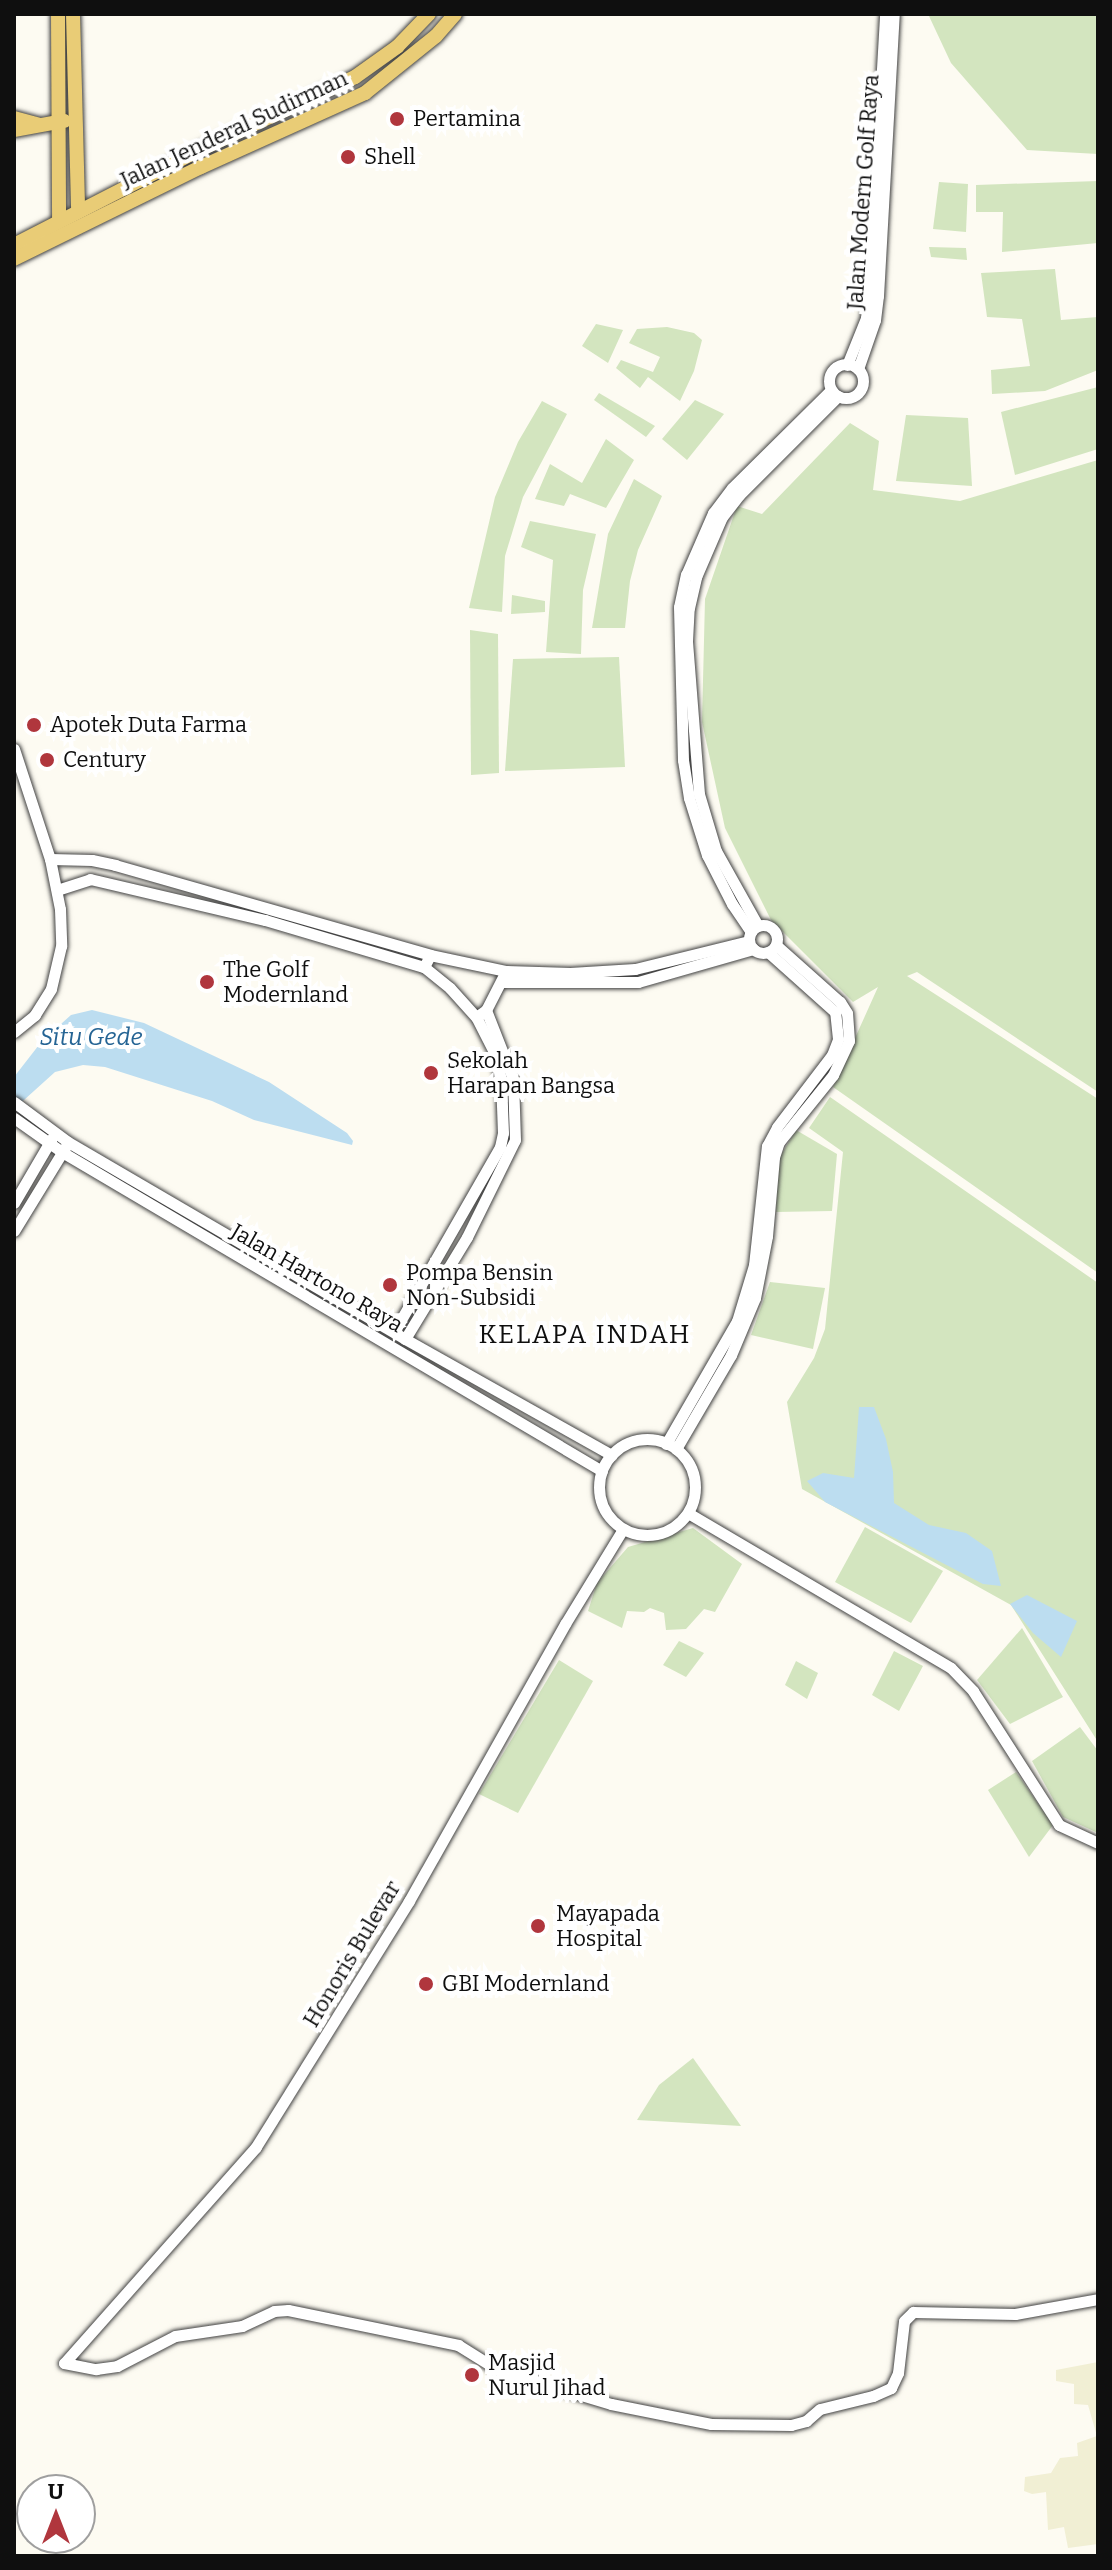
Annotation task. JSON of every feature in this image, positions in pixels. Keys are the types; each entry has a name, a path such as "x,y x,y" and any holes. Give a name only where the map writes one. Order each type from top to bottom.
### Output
{"main road":[{"path":"58,14 56,124 59,221"},
{"path":"73,14 78,210"},
{"name":"Jalan Jenderal Sudirman","path":"14,245 78,210 355,77 397,47 429,14"},
{"name":"Jalan Jenderal Sudirman","path":"14,259 201,167 365,93 407,62 455,14"},
{"path":"14,130 56,124 75,114"},
{"path":"14,118 40,125"},
{"path":"57,187 76,181"}],"street":[{"name":"Jalan Modern Golf Raya","path":"853,367 869,294 885,14"},
{"name":"Jalan Modern Golf Raya","path":"853,367 869,344 878,296 894,14"},
{"path":"853,367 864,381 859,393 845,399 835,393 831,374 836,368 853,367"},
{"path":"671,1446 737,1321 754,1265 767,1146 777,1127 809,1089 838,1039 835,1012 772,948 753,937 721,861 699,794 688,657 689,608 696,577 722,517 835,393"},
{"path":"14,749 50,859 57,890 61,946 53,984 35,1015 14,1032"},
{"path":"50,859 92,860 504,977 638,982 774,930 772,948"},
{"path":"90,879 92,860"},
{"path":"57,890 90,879 265,920 424,967 481,1014 504,977"},
{"path":"424,967 430,955"},
{"name":"Jalan Hartono Raya","path":"394,1332 500,1147 503,1133 501,1079 481,1014"},
{"name":"Jalan Hartono Raya","path":"405,1339 472,1227 515,1140 513,1079 481,1014"},
{"name":"Jalan Hartono Raya","path":"16,1109 51,1139 612,1455"},
{"path":"14,1203 51,1139"},
{"path":"14,1231 65,1147"},
{"name":"Jalan Hartono Raya","path":"65,1147 602,1471"},
{"path":"637,1441 671,1446 689,1464 695,1484 688,1513 680,1522 659,1534 634,1534 612,1521 600,1497 602,1471 612,1455 637,1441"},
{"path":"688,1513 951,1668 973,1691 1059,1825 1098,1843"},
{"name":"Honoris Bulevar","path":"623,1529 565,1624 409,1901 256,2147 64,2363 96,2369 117,2366 175,2336 242,2326 274,2311 288,2310 458,2345 498,2370 611,2404 711,2424 791,2425 806,2421 820,2409 873,2396 891,2388 898,2373 904,2321 913,2312 1015,2314 1098,2299"}],"shaded area":[{"path":"1098,2362 1098,2544 1068,2548 1064,2527 1048,2530 1046,2492 1032,2494 1024,2491 1025,2477 1051,2473 1060,2458 1078,2456 1077,2443 1097,2436 1088,2405 1074,2404 1074,2384 1056,2381 1056,2370"}],"green space":[{"path":"928,14 1098,14 1098,154 1027,150 951,63"},
{"path":"1098,181 1098,243 1002,252 1003,212 976,212 976,185"},
{"path":"939,182 968,184 966,232 933,229"},
{"path":"929,247 966,248 967,260 931,257"},
{"path":"1055,269 1061,320 1098,317 1098,370 1045,391 992,394 991,370 1030,366 1022,319 987,317 981,273"},
{"path":"596,324 623,330 608,363 582,346"},
{"path":"667,327 694,333 702,340 694,371 680,401 648,377 640,388 616,368 621,360 653,372 660,357 629,343 637,329"},
{"path":"1098,387 1098,449 1015,475 1001,412"},
{"path":"599,393 655,426 646,437 594,400"},
{"path":"695,400 724,414 687,460 662,439"},
{"path":"542,401 567,414 523,497 505,556 502,612 469,608 495,497 518,442"},
{"path":"906,415 968,418 972,486 896,481"},
{"path":"850,423 879,441 873,490 960,501 1098,460 1098,1092 917,972 907,976 1098,1099 1098,1273 833,1087 878,987 853,1002 771,920 725,828 702,722 705,599 737,506 762,514"},
{"path":"606,439 634,460 606,508 570,494 564,506 535,499 550,464 582,483"},
{"path":"634,479 662,496 638,550 630,581 625,628 592,628 608,534"},
{"path":"530,521 596,534 583,590 581,654 546,652 553,560 521,547"},
{"path":"512,595 545,601 545,612 511,614"},
{"path":"470,630 498,634 499,773 471,775"},
{"path":"619,657 625,767 505,771 513,659"},
{"path":"830,1097 1098,1283 1098,1742 1011,1605 802,1489 787,1402 814,1358 825,1329 843,1152 809,1128"},
{"path":"796,1130 837,1154 832,1211 776,1212 778,1160"},
{"path":"770,1282 825,1288 813,1349 751,1335"},
{"path":"865,1527 943,1571 911,1623 835,1582"},
{"path":"693,1528 742,1564 715,1612 704,1609 686,1629 666,1630 664,1613 650,1608 644,1612 627,1611 622,1628 588,1611 597,1583 628,1547"},
{"path":"1022,1628 1063,1697 1010,1724 977,1680"},
{"path":"679,1641 704,1653 686,1677 663,1665"},
{"path":"894,1651 923,1666 899,1711 872,1695"},
{"path":"559,1660 593,1681 518,1813 479,1794"},
{"path":"796,1661 818,1673 807,1699 785,1685"},
{"path":"1080,1727 1098,1751 1098,1833 1063,1817 1032,1761"},
{"path":"1016,1772 1053,1825 1029,1857 988,1790"},
{"path":"693,2058 741,2126 637,2120 659,2085"}],"water":[{"name":"Situ Gede","path":"92,1010 144,1023 269,1082 347,1133 353,1141 352,1145 254,1120 212,1101 105,1067 83,1065 55,1072 14,1109 14,1077 42,1041 71,1015"},
{"path":"859,1407 874,1407 886,1439 893,1472 894,1503 929,1525 966,1533 992,1551 1001,1586 983,1584 825,1502 807,1481 823,1473 854,1478"},
{"path":"1027,1595 1077,1621 1061,1657 1033,1633 1010,1604"}],"place":[{"name":"Pertamina","path":"397,119"},
{"name":"Shell","path":"348,157"},
{"name":"Apotek Duta Farma","path":"34,725"},
{"name":"Century","path":"47,760"},
{"name":"The Golf Modernland","path":"207,982"},
{"name":"Sekolah Harapan Bangsa","path":"431,1073"},
{"name":"Pompa Bensin Non-Subsidi","path":"390,1285"},
{"name":"Mayapada Hospital","path":"538,1926"},
{"name":"GBI Modernland","path":"426,1984"},
{"name":"Masjid Nurul Jihad","path":"472,2375"}],"district":[{"name":"KELAPA INDAH","path":"585,1335"}]}
